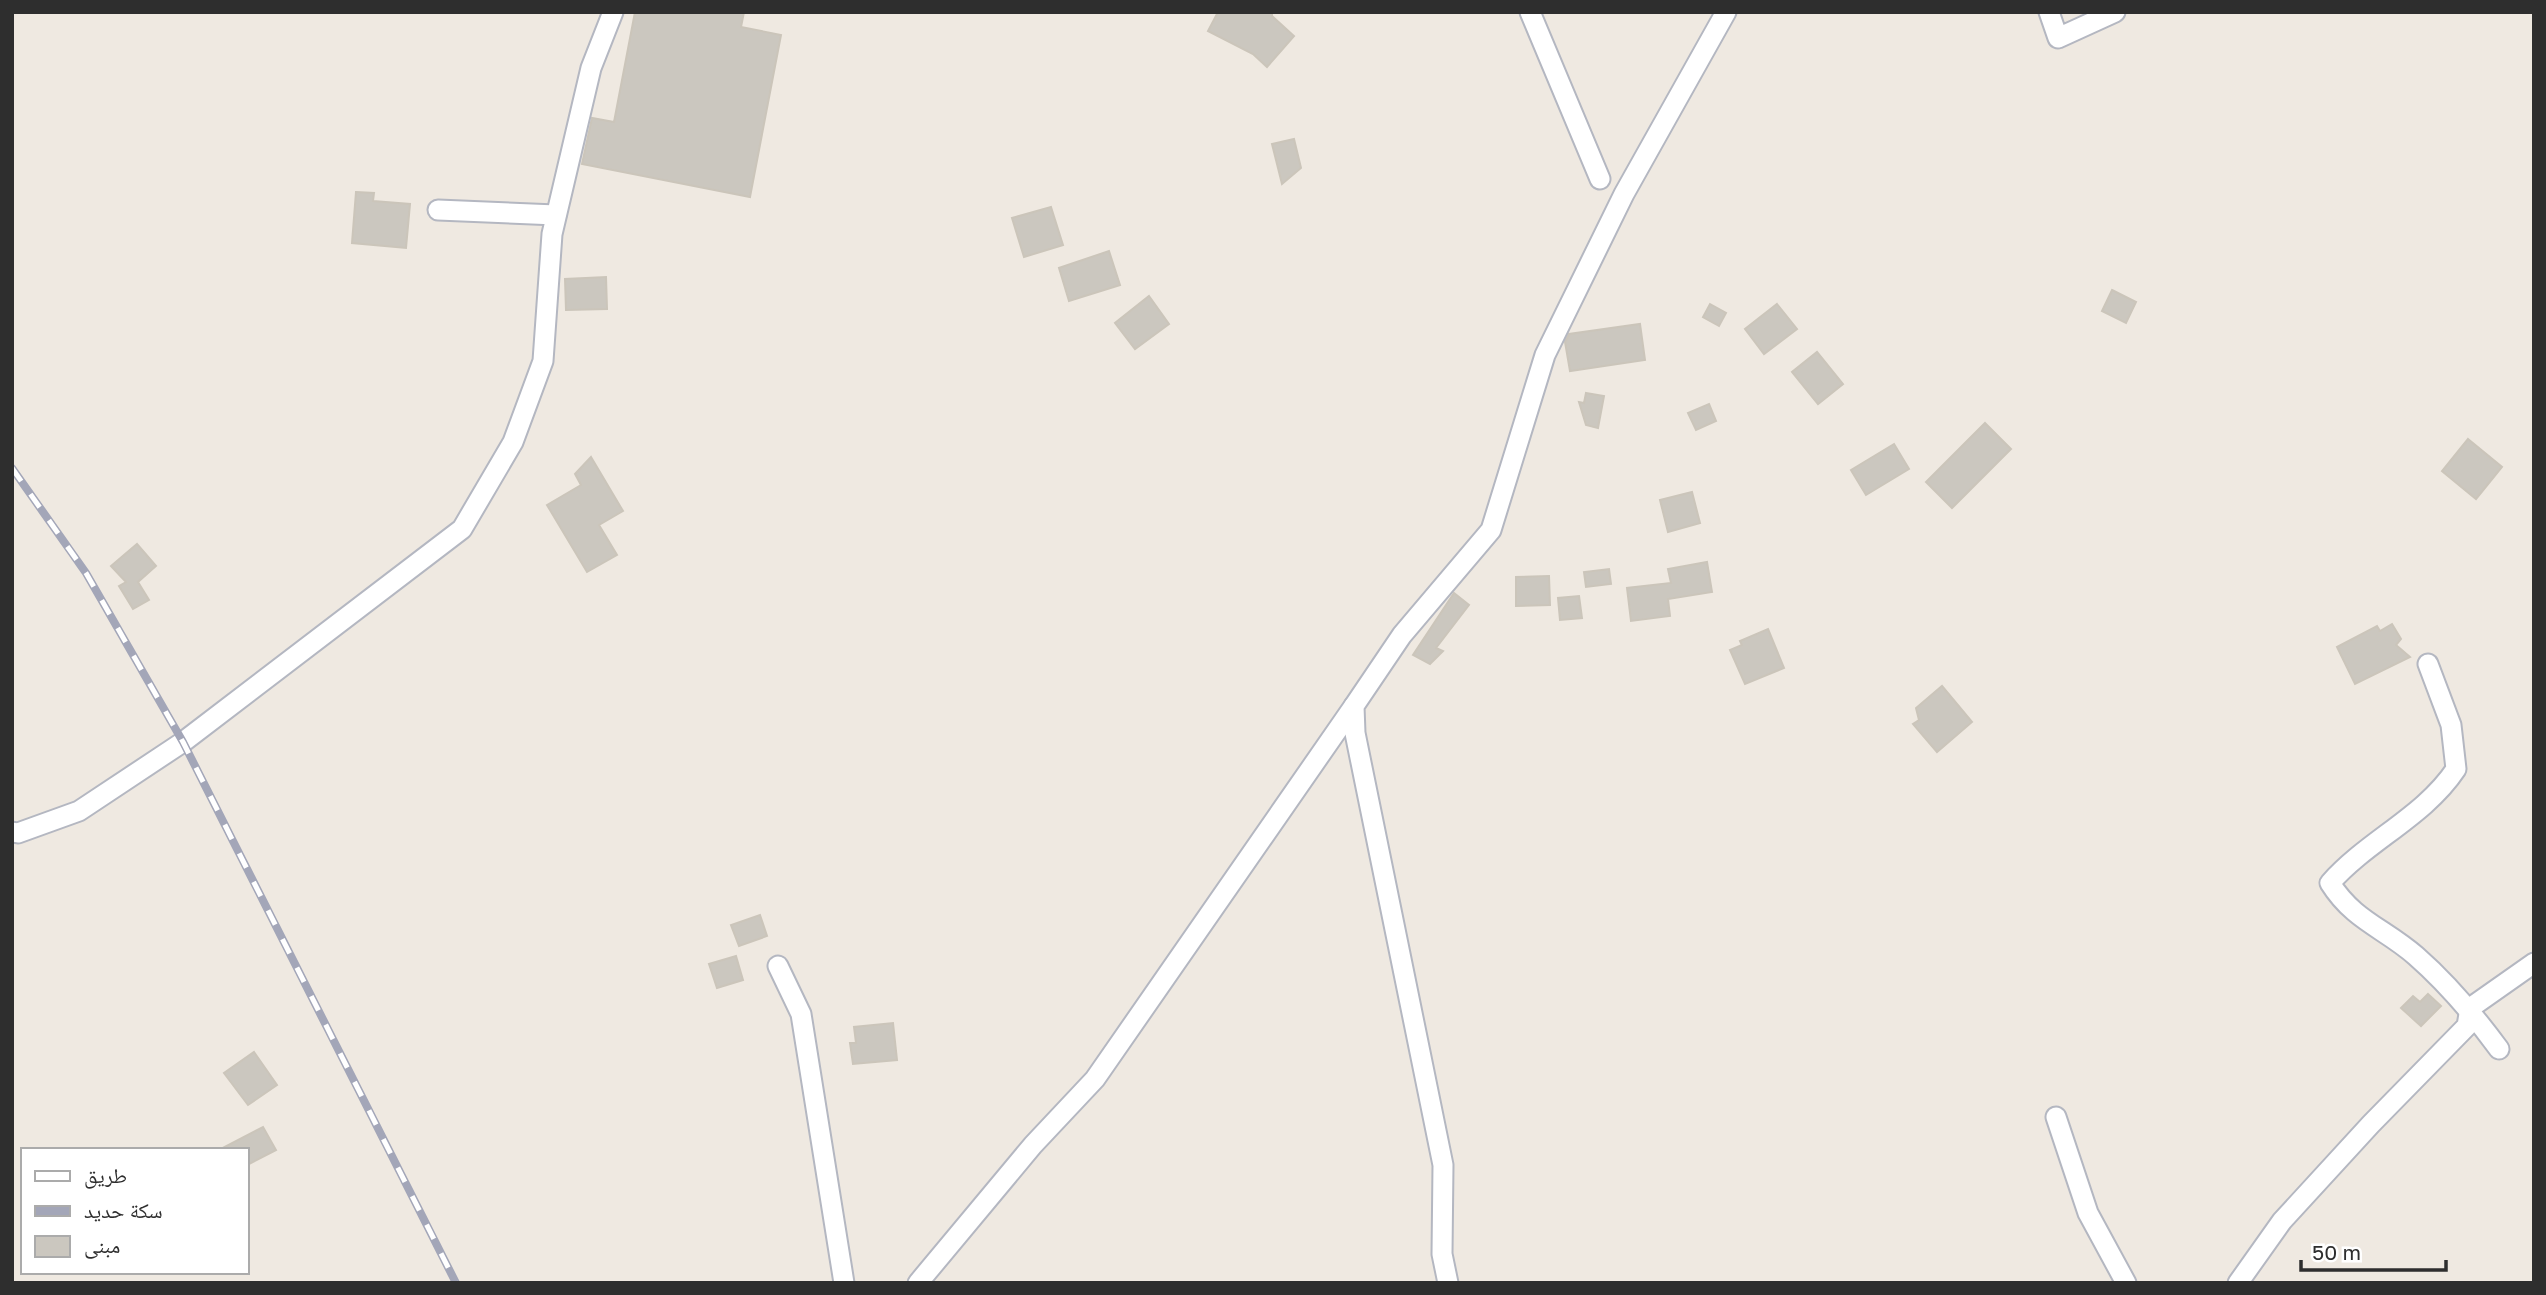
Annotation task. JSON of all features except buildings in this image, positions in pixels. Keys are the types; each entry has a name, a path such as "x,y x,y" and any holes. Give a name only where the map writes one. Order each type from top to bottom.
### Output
{"street":[{"path":"12,832 18,833 79,811 183,742 462,529 513,443 543,361 552,234 591,68 613,12"},
{"path":"1530,12 1600,179"},
{"path":"918,1283 1033,1144 1095,1079 1402,635 1491,530 1545,355 1624,194 1726,12"},
{"path":"2049,12 2058,38 2115,12"},
{"path":"438,210 556,215"},
{"path":"2428,664 2451,725 2456,769 2439,794 2353,857 2330,883 2344,905 2414,954 2470,1008 2499,1049"},
{"path":"1354,706 1355,733 1443,1165 1442,1254 1448,1283"},
{"path":"2238,1283 2282,1221 2371,1124 2467,1026 2470,1008 2534,963"},
{"path":"778,966 801,1014 844,1283"},
{"path":"2056,1117 2088,1213 2126,1283"}],"railway":[{"path":"12,468 86,573 183,742 456,1283"}]}
